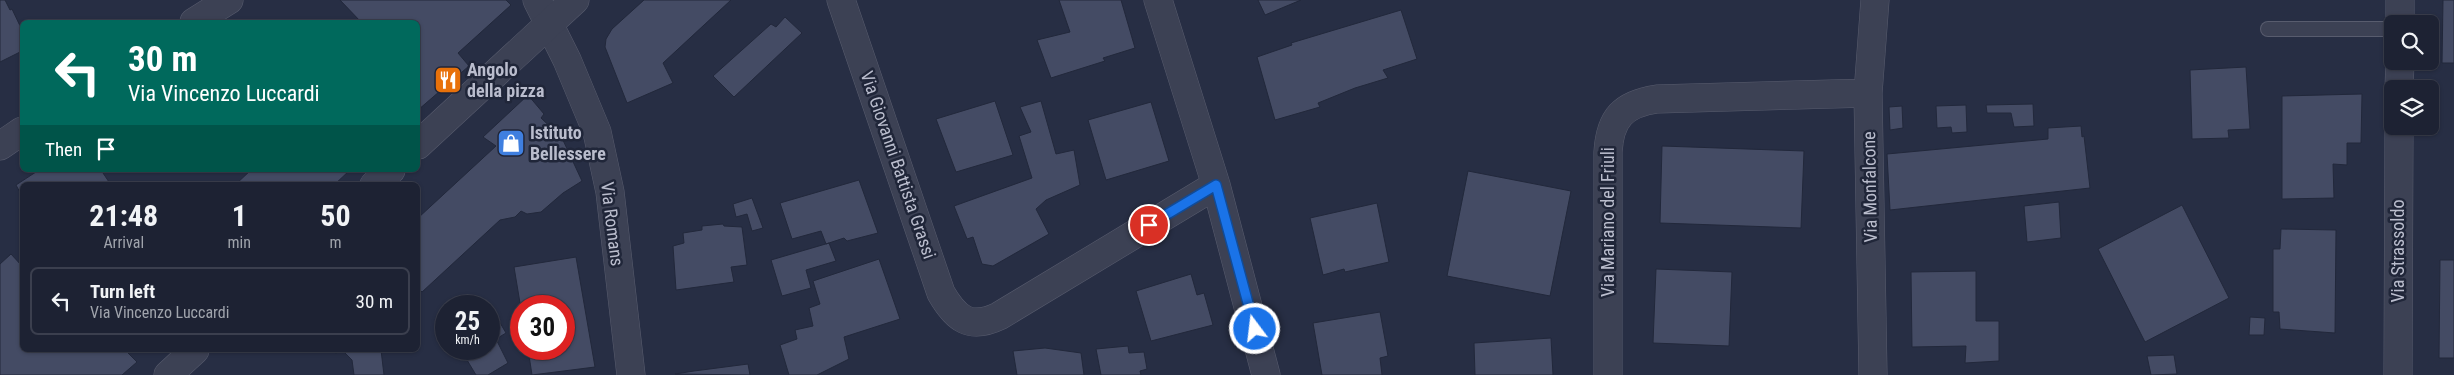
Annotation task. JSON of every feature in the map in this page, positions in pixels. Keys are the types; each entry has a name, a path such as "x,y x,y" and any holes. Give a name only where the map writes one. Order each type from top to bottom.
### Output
{"street":[{"path":"197,20 229,0"},
{"name":"Via Romans","path":"537,0 550,23 597,132 610,192 631,375"},
{"path":"420,143 575,0"},
{"name":"Via Giovanni Battista Grassi","path":"841,0 941,293 956,315 968,321 980,322 999,316 1216,185"},
{"path":"1158,0 1216,185 1266,375"},
{"name":"Via Monfalcone","path":"1873,375 1868,93 1875,0"},
{"path":"2400,0 2400,15"},
{"name":"Via Mariano del Friuli","path":"1608,375 1608,145 1614,123 1622,112 1631,105 1657,99 1868,93"},
{"path":"0,146 20,132"},
{"name":"Via Strassoldo","path":"2398,375 2399,135"},
{"path":"377,182 389,172"},
{"path":"168,375 193,352"}],"lane":[{"path":"2268,29 2384,29"}],"building":[{"path":"0,0 5,0 10,10 12,9 20,26 20,52 0,62"},
{"path":"340,0 506,0 511,5 458,53 469,66 420,108 420,20 359,20"},
{"path":"644,0 731,0 663,63 673,83 627,103 605,47 606,39 612,29"},
{"path":"1059,0 1121,0 1135,48 1103,58 1105,61 1051,78 1037,40 1070,32"},
{"path":"1258,0 1301,0 1265,15"},
{"path":"2443,0 2454,0 2454,63 2442,63"},
{"path":"1401,10 1417,59 1383,70 1388,78 1355,88 1318,103 1320,107 1275,120 1257,57 1292,45 1291,43"},
{"path":"785,17 802,33 734,97 713,76 771,24 776,27"},
{"path":"2246,67 2250,129 2228,130 2229,138 2192,139 2190,70"},
{"path":"2362,94 2361,143 2347,143 2347,165 2333,164 2334,198 2282,199 2282,96"},
{"path":"528,95 544,114 541,118 562,138 582,181 563,193 541,212 527,214 521,211 515,217 500,220 422,292 420,290 420,216 496,146 483,137"},
{"path":"995,101 1013,155 956,172 936,119"},
{"path":"1041,101 1056,154 1074,150 1080,185 1046,200 1036,209 1049,234 993,266 982,264 973,237 967,239 954,206 1032,178 1019,136 1031,132 1020,107"},
{"path":"1151,102 1169,161 1106,180 1088,120"},
{"path":"2033,104 2034,126 2014,127 2011,113 1987,113 1986,105"},
{"path":"1966,105 1967,132 1952,133 1951,127 1937,128 1936,106"},
{"path":"1902,106 1903,128 1890,130 1889,107"},
{"path":"2081,126 2082,137 2084,136 2090,188 1890,210 1887,154 2048,139 2048,128"},
{"path":"1662,146 1804,151 1801,228 1660,223"},
{"path":"1468,171 1571,191 1550,296 1447,276"},
{"path":"36,172 102,172 109,182 21,182"},
{"path":"249,172 348,172 337,182 238,182"},
{"path":"859,180 878,233 847,241 844,238 826,244 821,231 792,239 780,203"},
{"path":"20,182 20,192 16,185"},
{"path":"752,198 763,228 752,231 747,214 736,217 733,204"},
{"path":"2059,202 2061,238 2027,242 2024,206"},
{"path":"1377,203 1389,262 1345,272 1344,269 1323,275 1310,218"},
{"path":"2182,205 2229,298 2145,342 2098,249"},
{"path":"723,224 724,226 742,227 747,265 731,267 734,282 676,290 673,246 684,243 683,233 702,230 702,226"},
{"path":"2281,229 2336,230 2335,333 2280,329 2279,312 2273,312 2273,249 2280,249"},
{"path":"829,243 836,261 806,270 811,288 782,296 771,260"},
{"path":"11,254 20,264 20,352 127,352 137,362 122,375 0,375 0,264"},
{"path":"576,257 595,367 532,375 530,360 575,360 575,295 519,295 514,267"},
{"path":"879,259 900,319 844,337 849,359 817,375 789,375 780,345 797,339 795,330 813,326 809,308 820,304 813,281"},
{"path":"2440,260 2454,260 2454,358 2439,358"},
{"path":"1656,269 1732,272 1729,346 1653,343"},
{"path":"1976,271 1976,321 1999,321 1999,361 1965,363 1966,346 1912,347 1911,272"},
{"path":"1191,274 1197,295 1204,293 1213,325 1151,341 1136,291"},
{"path":"1380,312 1388,356 1380,358 1382,375 1322,375 1313,323"},
{"path":"2250,317 2265,318 2264,335 2249,335"},
{"path":"500,323 506,333 500,337"},
{"path":"1551,338 1553,375 1475,375 1474,343"},
{"path":"1128,346 1129,353 1144,352 1147,369 1140,371 1141,375 1101,375 1096,349"},
{"path":"500,347 508,363 488,375 476,375 467,360 500,360"},
{"path":"1045,348 1081,353 1084,375 1017,375 1013,351"},
{"path":"344,352 381,352 384,375 354,375 352,360"},
{"path":"2174,355 2177,374 2151,375 2147,356"},
{"path":"748,364 750,375 675,374 694,371"}],"place":[{"name":"Angolo della pizza","path":"448,80"},
{"name":"Istituto Bellessere","path":"511,143"}],"route":[{"path":"1149,225 1216,185 1255,329"}]}
